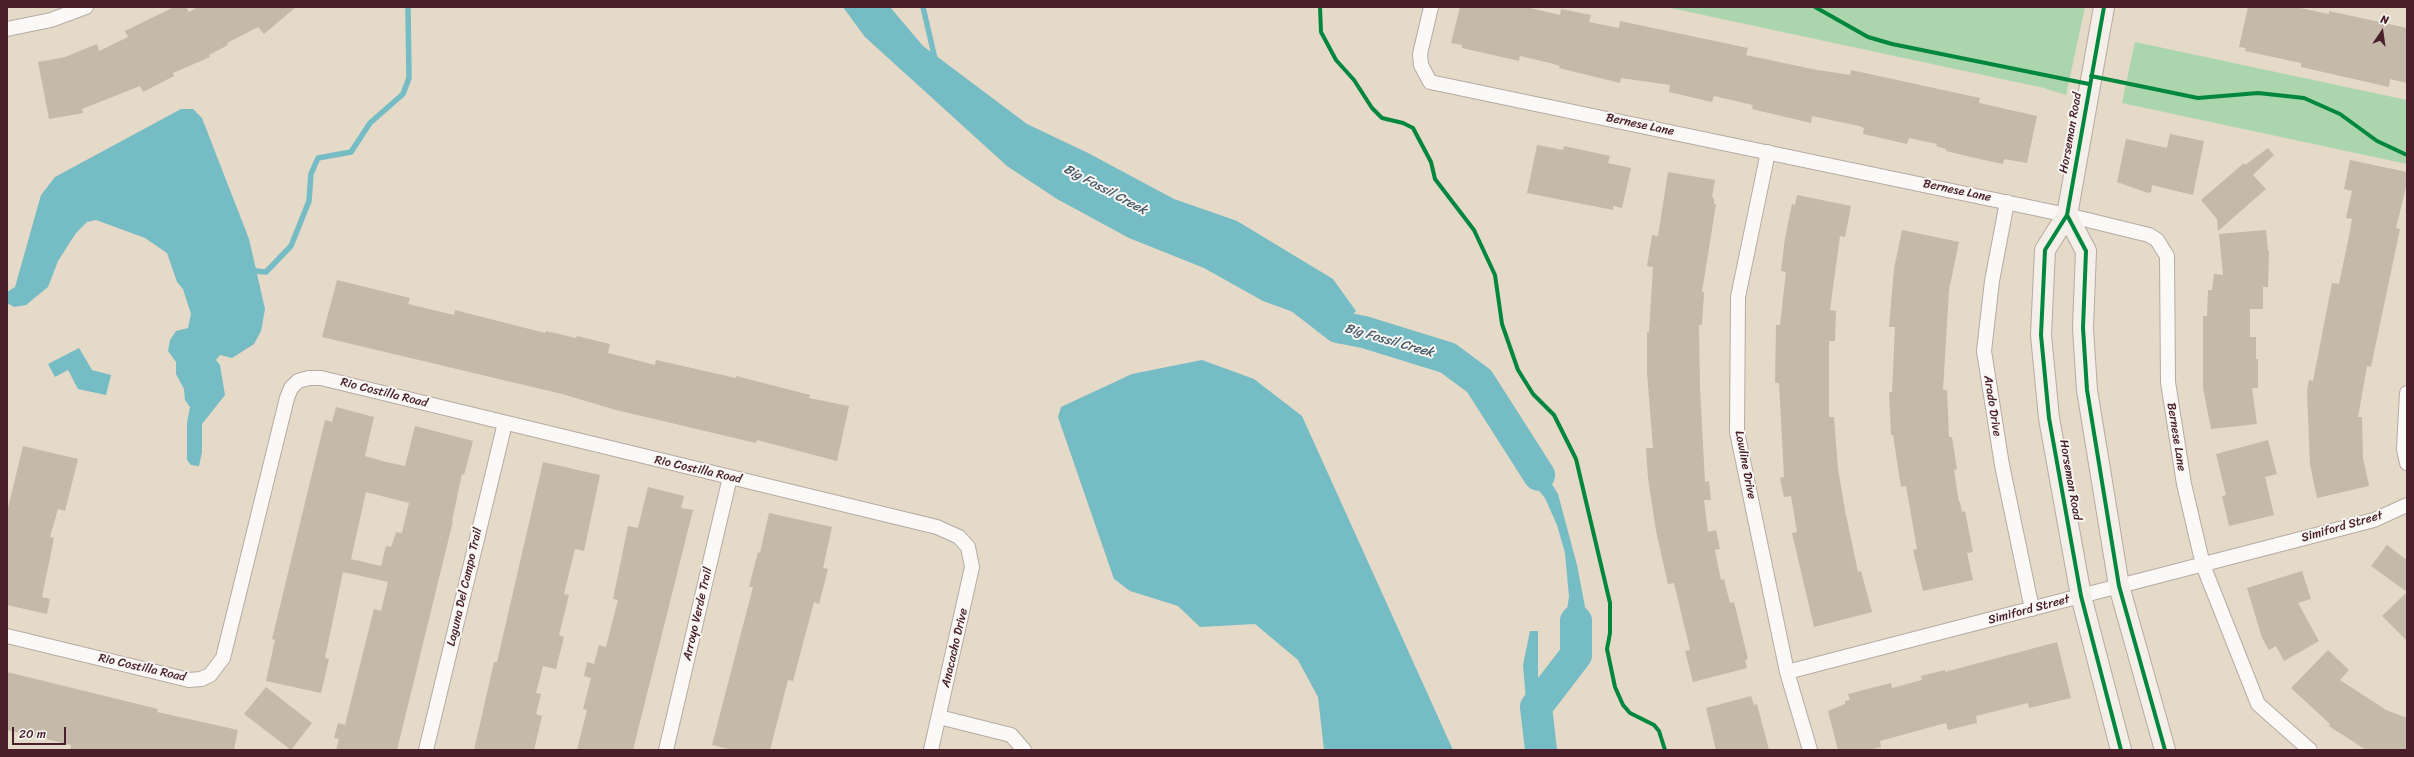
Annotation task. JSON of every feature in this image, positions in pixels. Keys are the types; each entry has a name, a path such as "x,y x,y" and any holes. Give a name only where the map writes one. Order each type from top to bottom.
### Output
{"street":[{"path":"7,29 51,20 86,7"},
{"name":"Bernese Lane","path":"1432,7 1420,54 1421,65 1430,82 2067,214 2149,235 2157,240 2167,256 2168,382 2184,484 2203,565 2258,704 2310,750"},
{"name":"Horseman Road","path":"2104,7 2067,214 2045,250 2042,335 2049,418 2081,596 2121,750"},
{"name":"Lowline Drive","path":"1768,152 1738,297 1737,432 1787,672 1810,750"},
{"name":"Arado Drive","path":"2007,202 1992,281 1984,351 2002,465 2032,609"},
{"path":"2067,214 2086,251 2083,328 2087,390 2120,586 2165,750"},
{"name":"Rio Costilla Road","path":"7,636 189,680 201,679 210,675 223,658 287,398 291,388 298,381 309,378 321,378 505,424 937,527 959,537 968,547"},
{"path":"2407,393 2404,449 2407,464"},
{"name":"Laguna Del Campo Trail","path":"426,750 505,424"},
{"name":"Arroyo Verde Trail","path":"666,750 730,477"},
{"name":"Simiford Street","path":"1787,672 2374,520 2407,505"},
{"name":"Anacacho Drive","path":"931,750 970,580 972,567 968,547"},
{"path":"939,717 1011,735 1024,750"}],"green space":[{"path":"1666,7 2085,7 2066,95 2044,88"},
{"path":"2135,42 2407,100 2407,164 2122,103"}],"water":[{"path":"843,7 890,7 923,46 1027,124 1088,153 1174,199 1237,221 1333,279 1356,311 1348,319 1307,317 1263,301 1204,268 1129,238 1057,199 1007,166 865,37"},
{"path":"181,109 193,109 202,118 249,239 265,309 261,331 254,344 232,358 220,355 216,360 220,365 225,395 202,424 202,452 199,466 191,465 187,460 187,423 190,407 185,400 184,389 176,374 176,362 168,351 170,340 176,331 188,328 191,314 183,289 177,282 167,253 145,238 96,220 87,222 76,233 58,261 48,287 26,305 14,307 7,303 7,292 15,287 41,195 55,177"},
{"path":"79,348 92,370 111,375 106,395 78,389 68,370 55,377 48,364"},
{"path":"1202,360 1254,379 1302,416 1453,750 1324,750 1318,697 1298,660 1255,624 1200,627 1178,606 1130,591 1114,579 1058,417 1061,407 1132,374"},
{"path":"1513,436 1523,437 1558,494 1577,565 1586,612 1584,658 1573,672 1563,634 1569,597 1565,553 1557,525 1545,498 1528,477 1517,457"},
{"path":"1530,631 1538,631 1538,695 1547,731 1549,750 1536,750 1527,713 1523,665"}],"building":[{"path":"174,7 186,7 189,12 198,7 296,7 264,34 258,27 227,43 228,45 209,55 210,57 173,73 174,76 143,92 140,86 82,109 83,113 49,119 38,62 65,57 97,44 99,51 128,37 125,31"},
{"path":"1460,7 1526,7 1560,15 1561,9 1591,15 1589,22 1619,28 1620,21 1748,48 1746,55 1812,69 1850,75 1851,70 1980,98 1979,103 2037,116 2027,163 2004,159 2003,164 1946,151 1946,149 1936,146 1937,144 1909,138 1907,144 1863,134 1864,128 1859,126 1812,116 1811,123 1752,109 1753,105 1714,96 1712,102 1669,92 1670,85 1621,78 1620,83 1559,68 1560,66 1520,56 1519,61 1462,48 1462,45 1451,43"},
{"path":"2248,7 2295,7 2329,14 2329,11 2407,28 2407,83 2390,79 2389,87 2301,67 2301,63 2245,51 2246,48 2239,47"},
{"path":"2170,134 2204,141 2193,195 2152,185 2151,192 2148,193 2117,182 2126,139 2167,148"},
{"path":"1537,145 1563,150 1564,146 1610,156 1608,163 1631,168 1622,208 1613,206 1613,210 1527,193"},
{"path":"2268,148 2274,155 2253,175 2266,189 2218,231 2217,219 2201,200 2244,163 2245,165"},
{"path":"2350,160 2407,172 2407,183 2396,228 2400,229 2371,367 2367,366 2358,417 2362,417 2363,458 2369,486 2317,498 2310,465 2307,391 2309,380 2313,381 2332,283 2339,284 2349,236 2352,219 2346,218 2352,191 2344,189"},
{"path":"1668,172 1715,180 1712,197 1714,198 1714,204 1716,204 1702,292 1704,292 1702,325 1699,325 1700,388 1705,482 1709,481 1711,500 1704,500 1708,532 1716,530 1720,549 1715,550 1721,580 1724,579 1730,603 1734,602 1748,659 1745,660 1747,668 1693,682 1685,651 1690,650 1674,583 1668,584 1656,531 1648,478 1646,448 1653,448 1647,372 1647,332 1649,332 1653,267 1647,266 1652,235 1658,236"},
{"path":"1797,195 1851,206 1845,237 1840,236 1830,310 1836,311 1835,341 1829,341 1829,417 1834,417 1838,469 1858,572 1861,571 1872,612 1814,627 1792,533 1797,532 1791,496 1784,497 1780,478 1784,477 1779,383 1775,383 1776,325 1780,325 1786,272 1781,271 1785,238 1792,204 1795,205"},
{"path":"1902,230 1959,242 1949,290 1943,390 1947,390 1949,437 1952,437 1957,469 1954,470 1959,502 1962,512 1965,511 1973,552 1967,553 1973,580 1923,591 1913,550 1917,549 1906,486 1901,487 1893,435 1891,435 1889,392 1892,392 1895,327 1889,327 1894,269"},
{"path":"2266,230 2269,251 2268,287 2263,287 2263,309 2250,309 2250,337 2256,337 2256,359 2258,359 2258,388 2252,388 2257,424 2211,429 2203,388 2203,316 2207,316 2208,290 2212,290 2214,274 2223,275 2219,234"},
{"path":"337,280 410,298 408,304 454,315 455,310 545,333 546,331 576,338 577,336 610,344 608,353 655,365 656,360 736,378 736,376 810,395 809,398 849,406 837,461 757,440 756,443 616,410 562,394 322,337"},
{"path":"336,407 374,417 365,456 405,466 415,426 473,441 464,475 462,474 453,521 397,750 336,750 339,739 334,738 338,723 345,725 374,609 381,611 388,582 343,572 325,658 329,659 321,693 266,681 275,640 272,639 325,420 332,422","holes":["366,492 409,503 402,533 396,532 391,547 386,546 381,566 351,559"]},
{"path":"2268,440 2277,474 2265,477 2274,515 2229,526 2222,496 2226,495 2216,454"},
{"path":"23,446 78,459 65,511 58,509 50,537 54,538 42,597 50,599 47,614 7,605 7,512"},
{"path":"543,462 600,475 584,551 575,549 564,594 569,595 559,635 564,637 556,669 543,666 536,693 541,694 536,714 542,716 534,750 474,750 494,662 497,662"},
{"path":"648,487 684,496 681,508 693,510 633,750 577,750 587,710 583,709 591,678 584,676 587,662 594,664 599,645 606,647 618,600 613,599 628,526 638,528"},
{"path":"769,513 832,527 823,568 828,569 819,604 814,602 793,681 788,680 770,750 733,750 712,745 753,587 749,587 758,552 760,553"},
{"path":"2387,545 2407,560 2407,592 2371,566"},
{"path":"2302,571 2311,599 2298,603 2319,641 2284,661 2276,646 2269,650 2262,638 2247,588"},
{"path":"2407,592 2407,641 2382,616"},
{"path":"2057,642 2071,698 2029,708 2028,703 1976,716 1977,723 1948,730 1946,723 1880,741 1881,747 1868,750 1838,750 1828,711 1845,704 1845,701 1850,700 1848,694 1891,683 1892,688 1922,680 1921,676 1945,670 1945,672"},
{"path":"2328,650 2349,670 2340,680 2386,710 2407,718 2407,750 2366,750 2329,726 2330,724 2291,688"},
{"path":"7,672 158,709 157,712 238,730 234,750 70,750 71,745 7,730"},
{"path":"266,687 312,723 291,750 244,714"},
{"path":"1751,696 1754,705 1757,704 1769,750 1716,750 1706,708"}],"waterway":[{"path":"252,268 256,271 266,272 291,246 309,201 311,174 318,158 351,152 370,123 403,94 409,78 408,7"},
{"path":"923,7 935,59"},
{"name":"Big Fossil Creek","path":"1293,292 1338,327 1364,332 1448,358 1479,381 1539,475"},
{"name":"Big Fossil Creek","path":"1541,750 1536,707 1576,655 1576,621"}],"cycle path":[{"path":"1320,7 1321,32 1336,60 1354,80 1372,108 1382,118 1403,123 1413,128 1431,162 1435,179 1474,230 1495,275 1502,324 1518,370 1533,394 1554,415 1576,459 1610,603 1610,633 1607,649 1615,687 1623,705 1630,713 1654,725 1659,731 1665,750"},
{"path":"1815,7 1868,37 1892,44 2089,84"},
{"path":"2104,7 2067,215 2045,250 2041,335 2049,418 2081,596 2121,750"},
{"path":"2091,76 2198,98 2258,93 2304,98 2340,114 2377,141 2407,155"},
{"path":"2067,215 2086,251 2083,328 2087,390 2119,586 2165,750"}]}
